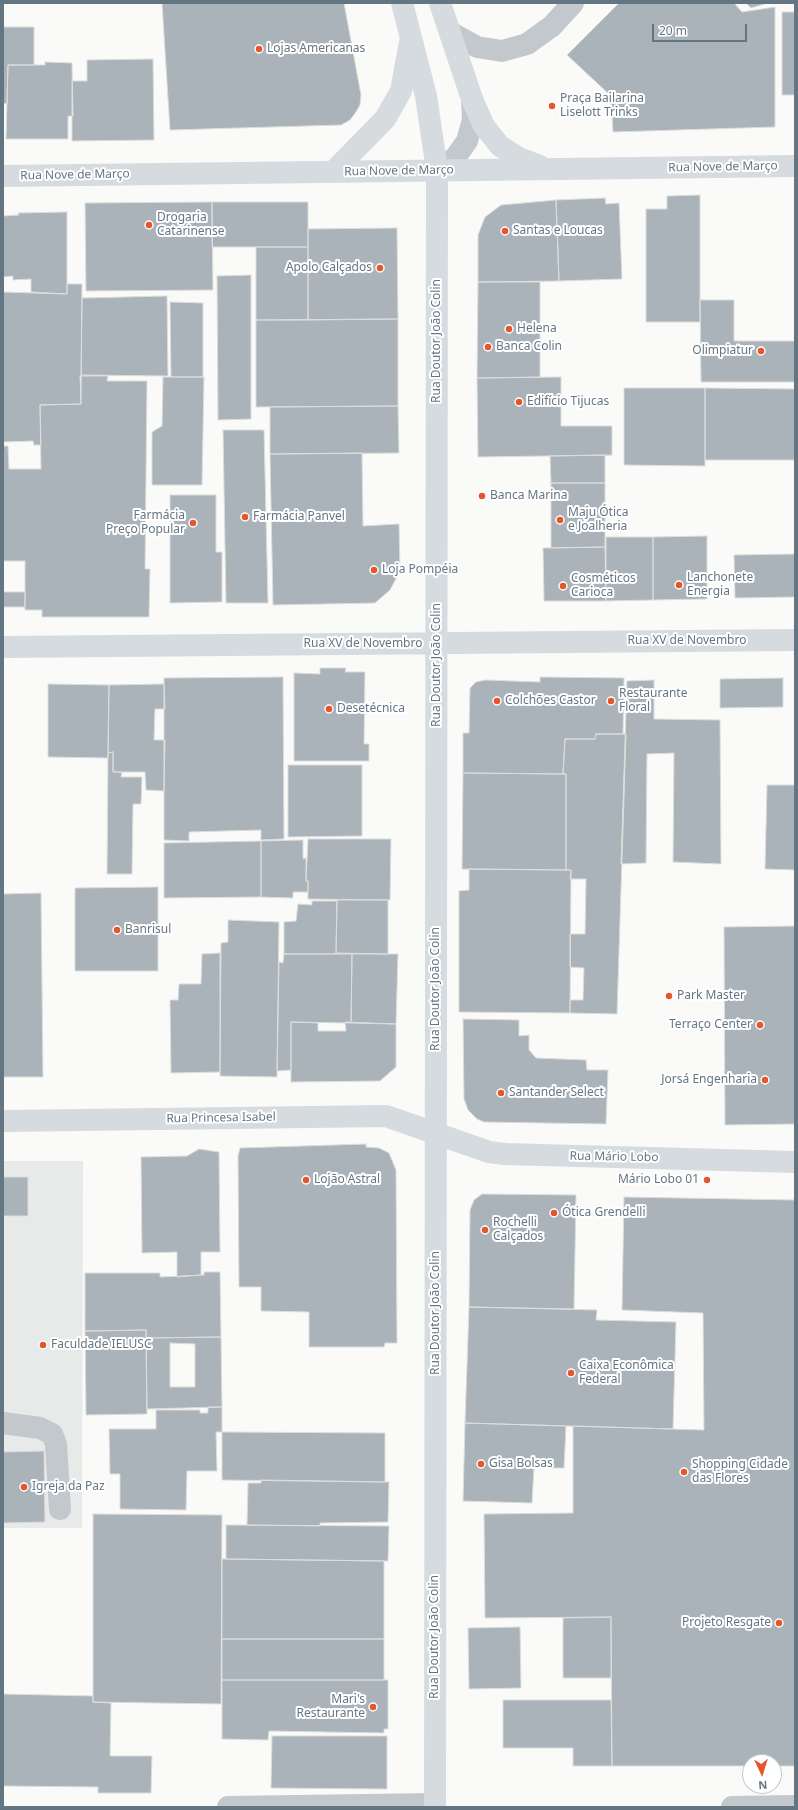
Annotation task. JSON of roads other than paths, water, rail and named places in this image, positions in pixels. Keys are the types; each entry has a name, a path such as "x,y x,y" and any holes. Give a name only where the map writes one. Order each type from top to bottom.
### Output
{"main road":[{"name":"Rua Doutor João Colin","path":"402,3 412,35 426,96 437,170 435,1806"},
{"path":"440,3 472,99 484,126 500,146 518,158 548,169"},
{"path":"333,172 385,119 401,91 412,35"},
{"name":"Rua Nove de Março","path":"3,176 795,166"},
{"name":"Rua XV de Novembro","path":"3,647 795,640"},
{"name":"Rua Princesa Isabel","path":"3,1120 386,1116 436,1132"},
{"name":"Rua Mário Lobo","path":"436,1132 489,1152 505,1154 795,1162"}],"street":[{"path":"450,32 477,47 502,51 527,44 552,26 573,3"},
{"path":"437,170 454,158 467,141 473,120 472,99"},
{"path":"3,1423 40,1428 52,1434 56,1444 60,1509"},
{"path":"228,1807 435,1806"},
{"path":"732,1807 795,1806"}],"place":[{"name":"Lojas Americanas","path":"259,49"},
{"name":"Praça Bailarina Liselott Trinks","path":"552,106"},
{"name":"Drogaria Catarinense","path":"149,225"},
{"name":"Santas e Loucas","path":"505,231"},
{"name":"Apolo Calçados","path":"380,268"},
{"name":"Helena","path":"509,329"},
{"name":"Banca Colin","path":"488,347"},
{"name":"Olimpiatur","path":"761,351"},
{"name":"Edifício Tijucas","path":"519,402"},
{"name":"Banca Marina","path":"482,496"},
{"name":"Farmácia Panvel","path":"245,517"},
{"name":"Maju Ótica e Joalheria","path":"560,520"},
{"name":"Farmácia Preço Popular","path":"193,523"},
{"name":"Loja Pompéia","path":"374,570"},
{"name":"Lanchonete Energia","path":"679,585"},
{"name":"Cosméticos Carioca","path":"563,586"},
{"name":"Colchões Castor","path":"497,701"},
{"name":"Restaurante Floral","path":"611,701"},
{"name":"Desetécnica","path":"329,709"},
{"name":"Banrisul","path":"117,930"},
{"name":"Park Master","path":"669,996"},
{"name":"Terraço Center","path":"760,1025"},
{"name":"Jorsá Engenharia","path":"765,1080"},
{"name":"Santander Select","path":"501,1093"},
{"name":"Lojão Astral","path":"306,1180"},
{"name":"Mário Lobo 01","path":"707,1180"},
{"name":"Ótica Grendelli","path":"554,1213"},
{"name":"Rochelli Calçados","path":"485,1230"},
{"name":"Faculdade IELUSC","path":"43,1345"},
{"name":"Caixa Econômica Federal","path":"571,1373"},
{"name":"Gisa Bolsas","path":"481,1464"},
{"name":"Shopping Cidade das Flores","path":"684,1472"},
{"name":"Igreja da Paz","path":"24,1487"},
{"name":"Projeto Resgate","path":"779,1623"},
{"name":"Mari's Restaurante","path":"373,1707"}]}
